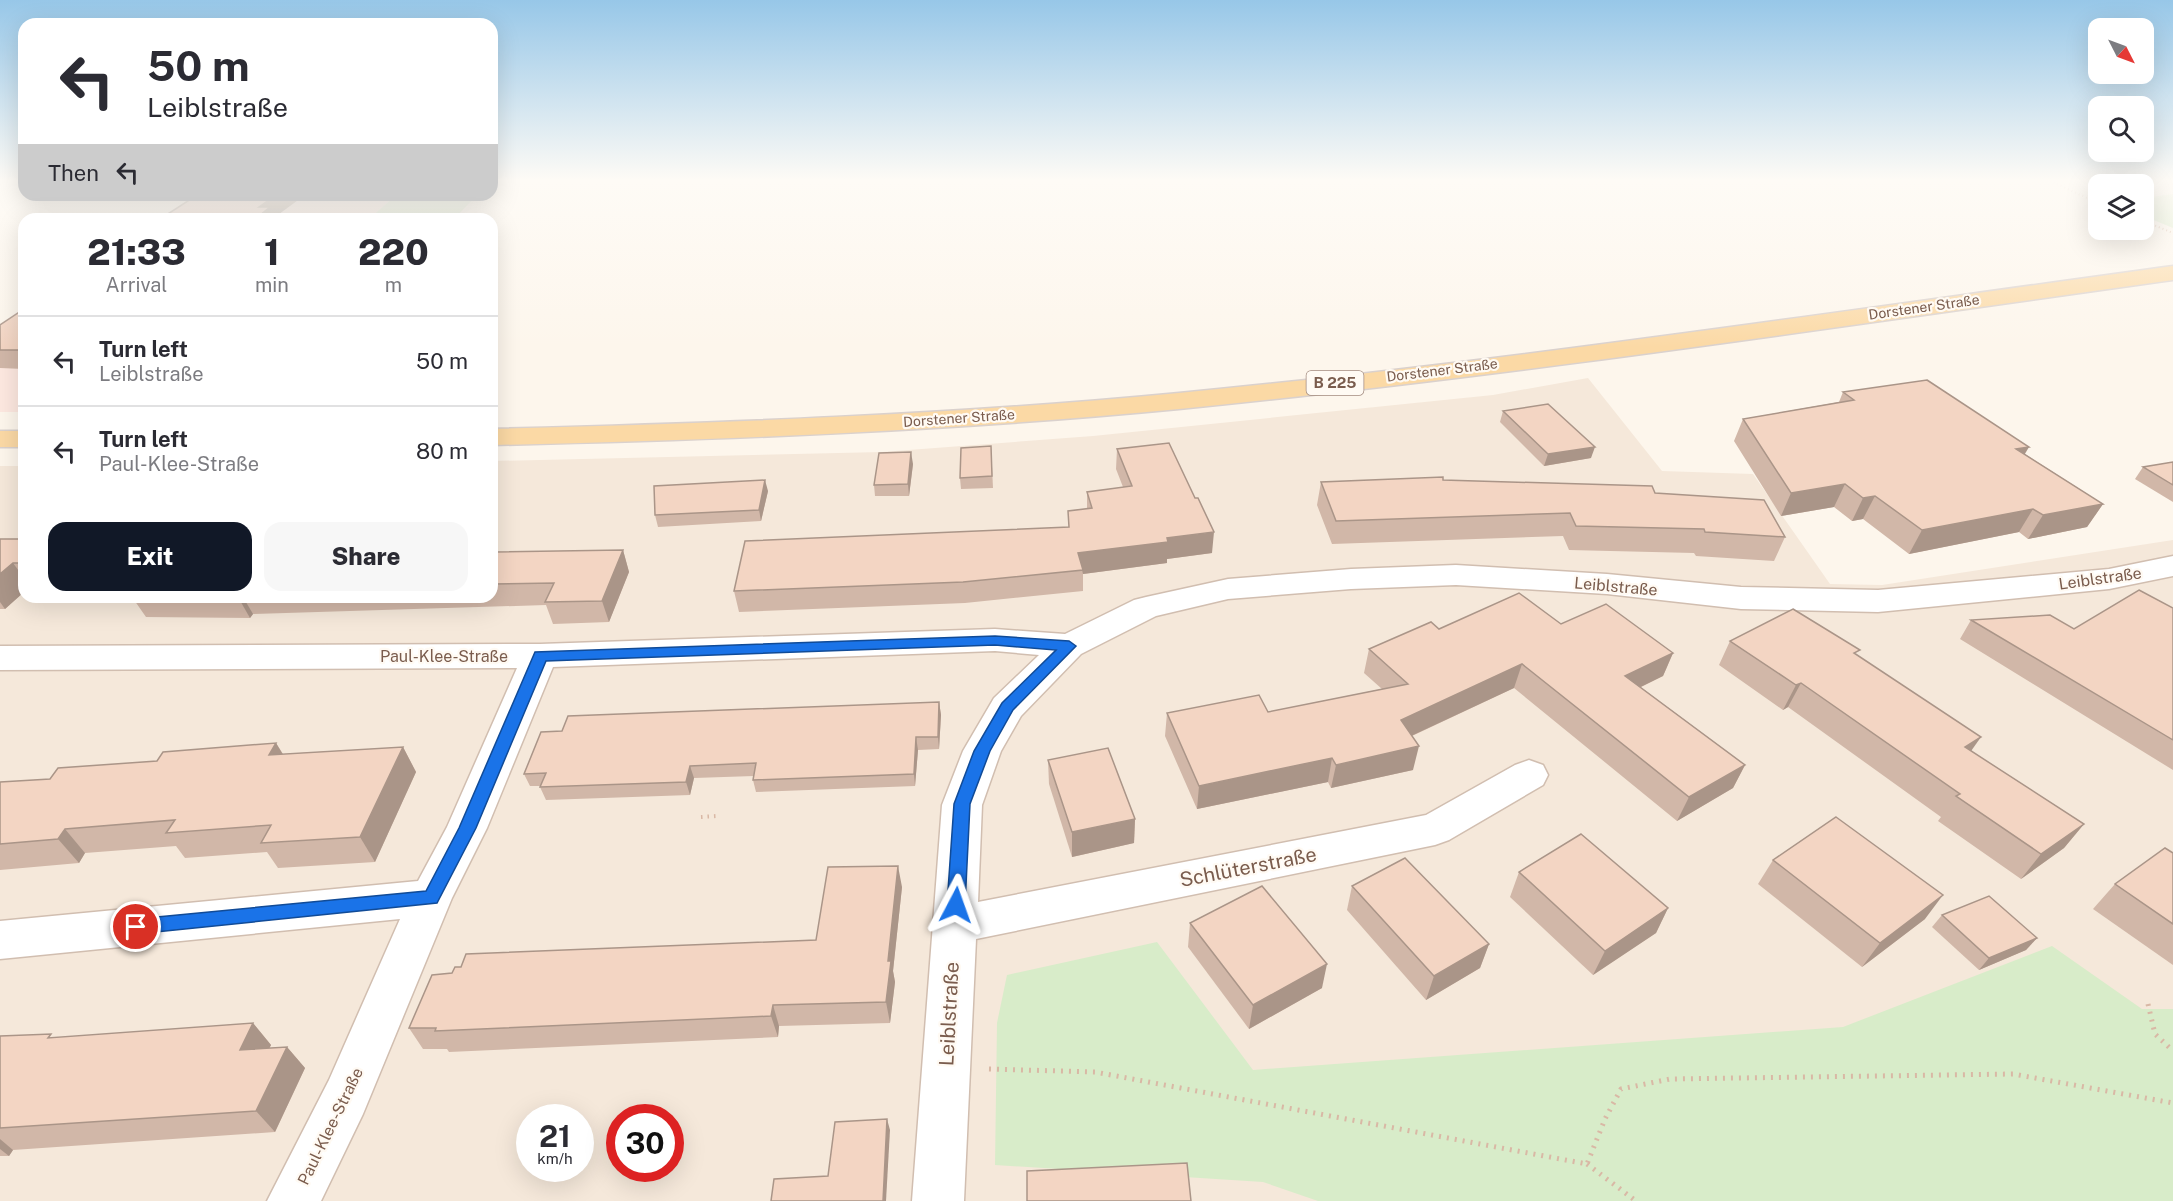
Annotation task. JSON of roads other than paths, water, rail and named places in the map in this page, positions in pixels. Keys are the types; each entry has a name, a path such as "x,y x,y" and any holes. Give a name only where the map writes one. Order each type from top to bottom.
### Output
{"main road":[{"name":"Dorstener Straße","path":"498,437 716,431 909,422 1190,399 1465,368 2173,273"},
{"path":"0,439 18,439"}],"street":[{"name":"Leiblstraße","path":"938,1201 962,804 982,751 1007,707 1069,646 1146,608 1228,589 1351,579 1456,575 1608,584 1741,598 1878,601 2109,579 2173,566"},
{"path":"2109,579 2142,603"},
{"path":"540,656 995,640 1069,646"},
{"name":"Paul-Klee-Straße","path":"0,658 540,656 467,828 431,898 346,1097 293,1201"},
{"name":"Schlüterstraße","path":"954,925 1435,829 1529,775"},
{"path":"0,940 431,898"}]}
